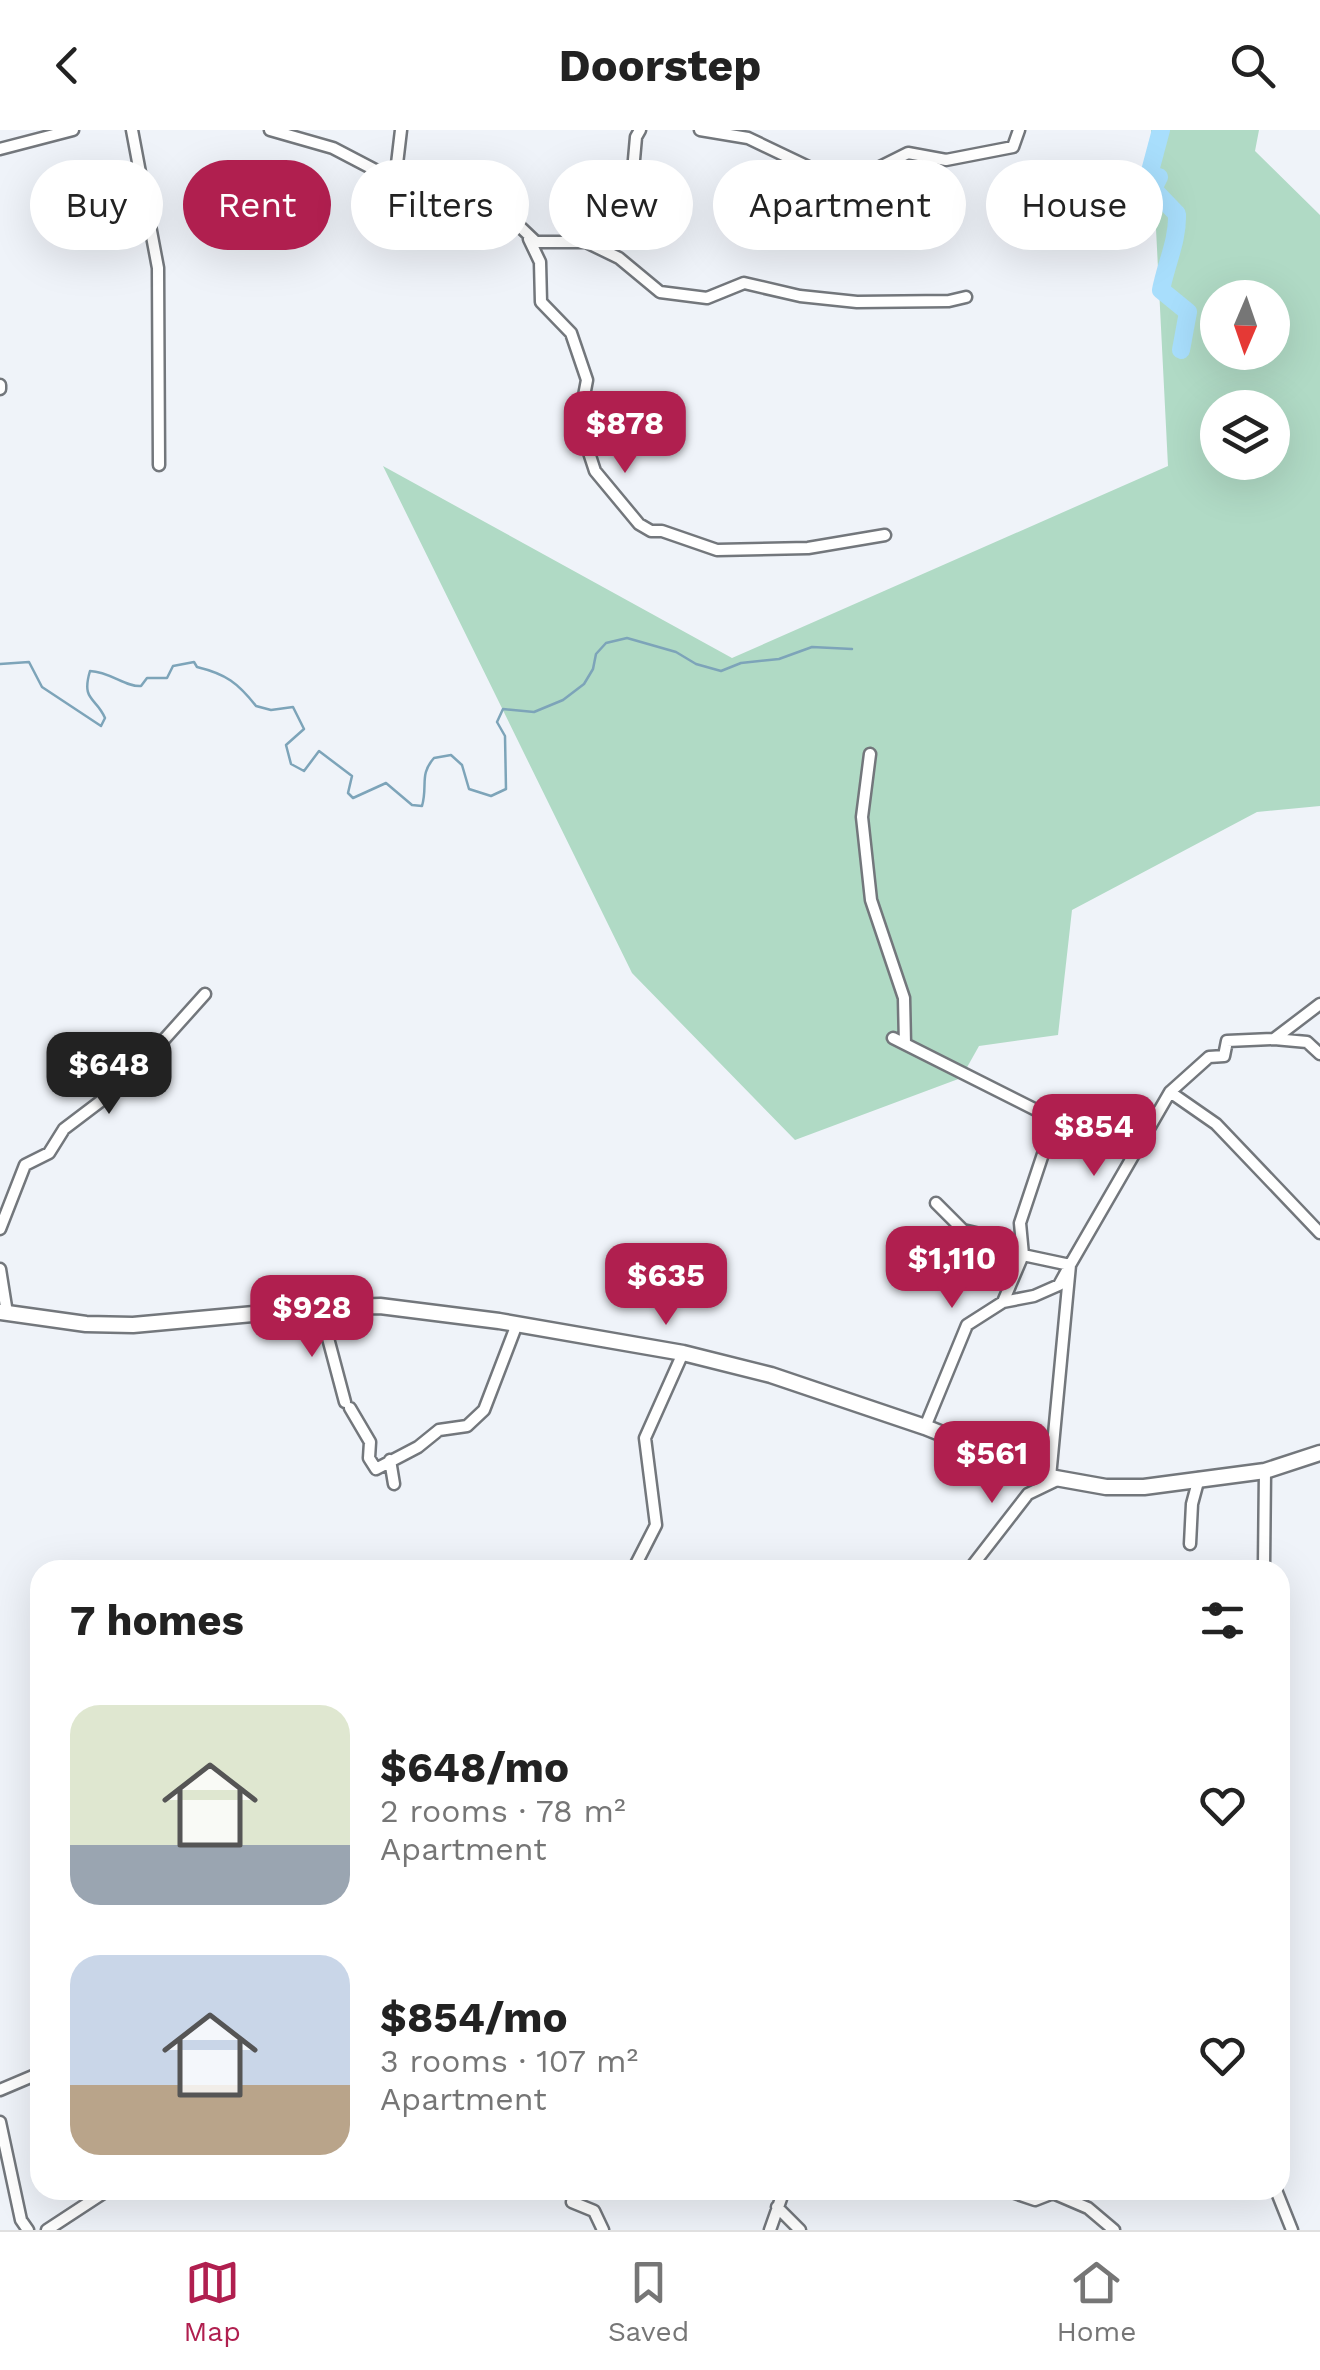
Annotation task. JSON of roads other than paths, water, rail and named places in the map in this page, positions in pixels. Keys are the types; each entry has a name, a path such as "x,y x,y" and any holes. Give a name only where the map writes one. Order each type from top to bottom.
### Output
{"street":[{"path":"0,148 73,130"},
{"path":"132,130 158,268 160,465"},
{"path":"270,130 332,148 358,160"},
{"path":"312,144 314,130"},
{"path":"398,160 402,130"},
{"path":"634,160 640,130"},
{"path":"700,130 762,144 840,182 858,178 908,153 946,160 1013,147 1020,130"},
{"path":"529,239 540,262 541,302 571,334 586,380 579,422 596,471 638,524 716,550 808,548 886,536"},
{"path":"603,250 619,258 660,292 707,298 744,283 800,296 857,302 949,301 966,296"},
{"path":"870,754 862,817 871,900 904,998 905,1044"},
{"path":"0,1229 25,1164 49,1153 64,1129 126,1082 205,994"},
{"path":"1274,1039 1320,1004"},
{"path":"893,1038 1050,1117 1053,1124 1020,1224 1020,1259 1003,1302"},
{"path":"924,1428 966,1324 1003,1302 1058,1286 1170,1092 1209,1057 1224,1056 1227,1041 1307,1042 1320,1054"},
{"path":"1170,1092 1216,1124 1320,1234"},
{"path":"936,1203 963,1230 1001,1239 1020,1259 1070,1265"},
{"path":"1054,1479 1070,1265"},
{"path":"0,1270 3,1312 86,1324 133,1325 380,1306 517,1324 683,1353 820,1389 1054,1479 1120,1487 1266,1471 1320,1454"},
{"path":"320,1308 348,1405 370,1442 369,1458 376,1469 418,1447 438,1430 468,1426 484,1410 517,1324"},
{"path":"639,1560 656,1525 646,1438 683,1353"},
{"path":"390,1460 394,1484"},
{"path":"1264,1560 1266,1471"},
{"path":"1190,1544 1192,1504 1199,1478"},
{"path":"977,1560 1028,1494 1054,1479"},
{"path":"1,2089 30,2077"},
{"path":"0,2122 21,2220 28,2230"},
{"path":"47,2230 93,2200"},
{"path":"770,2230 780,2200"},
{"path":"1069,2200 1088,2208 1114,2230"},
{"path":"1280,2200 1292,2230"},
{"path":"572,2202 594,2210 603,2230"},
{"path":"777,2207 800,2230"}],"waterway":[{"path":"1161,130 1149,175 1159,177 1153,189 1177,214 1174,243 1161,290 1188,312 1181,350"},
{"path":"0,664 29,662 42,687 101,726 105,718 87,688 90,671 141,686 147,678 167,678 173,666 194,662 197,667 231,680 256,706 271,710 293,707 304,729 286,745 291,764 304,771 319,751 352,776 348,793 353,798 386,783 412,805 422,806 425,775 434,758 451,755 462,765 469,789 491,796 506,789 505,736 497,722 503,709 534,712 563,700 584,684 596,654 606,643 627,638 676,652 696,664 721,671 741,663 779,659 812,647 852,649"}]}
